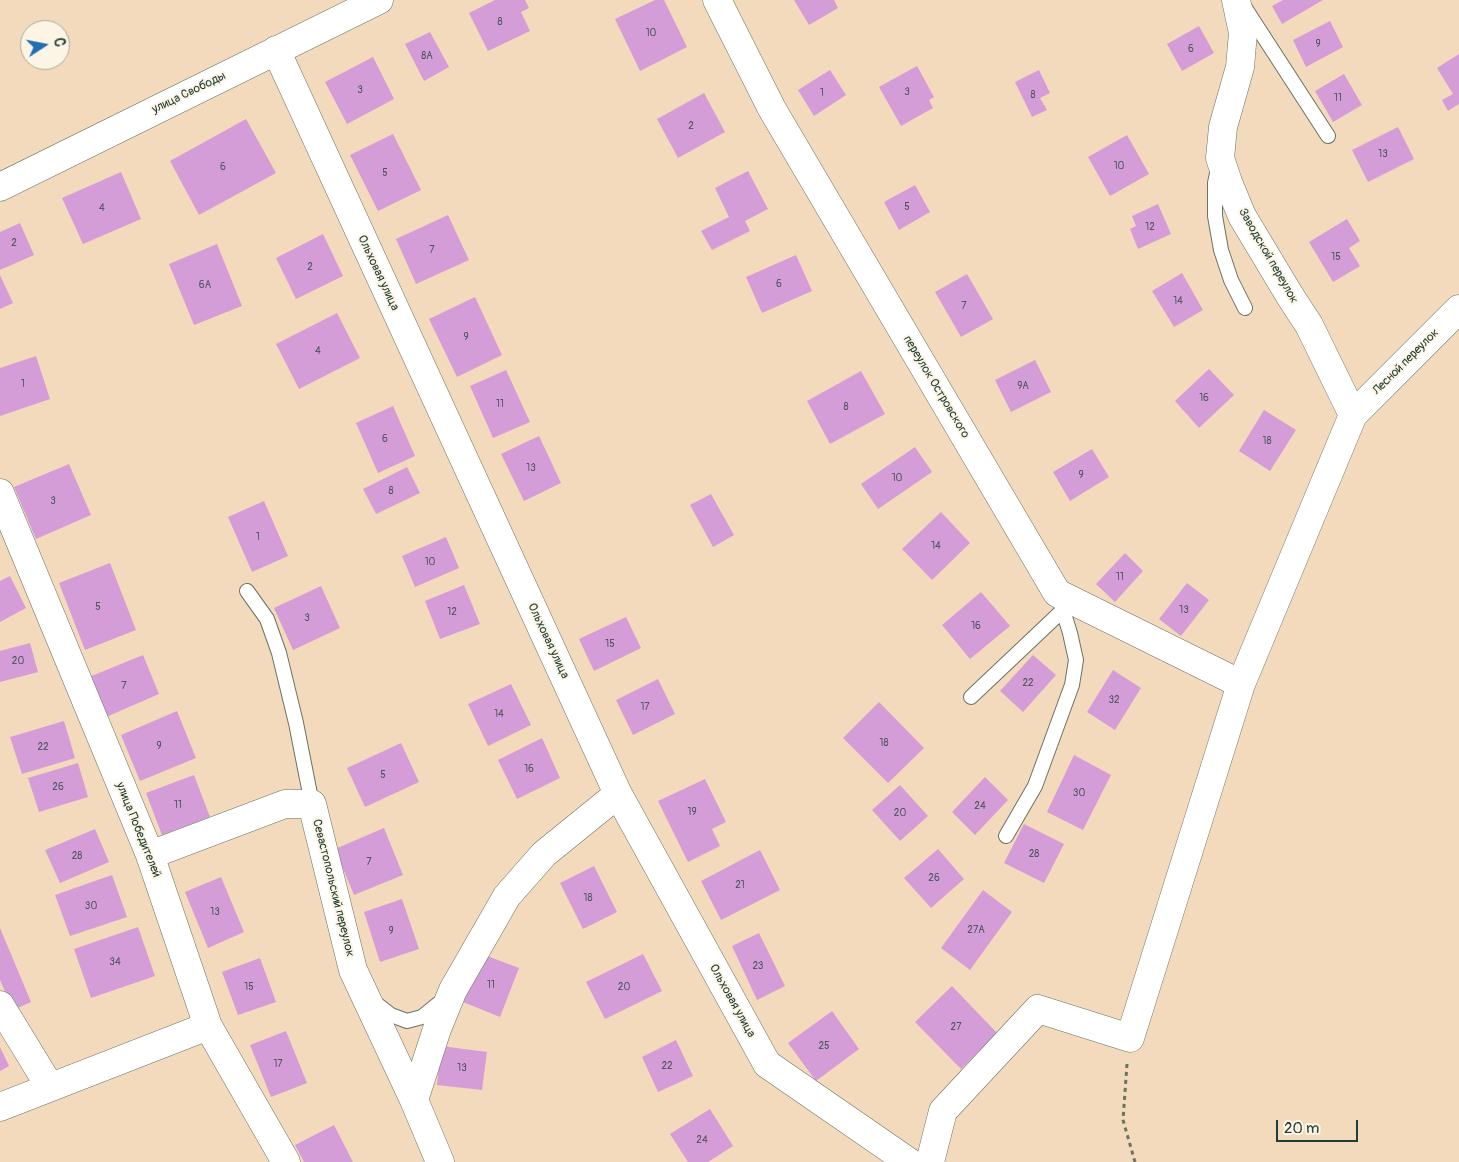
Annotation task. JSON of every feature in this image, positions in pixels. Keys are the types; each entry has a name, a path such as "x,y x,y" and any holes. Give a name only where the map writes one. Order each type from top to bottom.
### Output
{"street":[{"name":"улица Свободы","path":"0,187 379,0"},
{"name":"переулок Островского","path":"716,0 772,109 1060,601"},
{"name":"Заводской переулок","path":"1238,0 1242,33 1240,67 1223,128 1220,158 1242,216 1309,325 1353,415"},
{"name":"Ольховая улица","path":"276,50 618,794 767,1064 909,1162"},
{"name":"Лесной переулок","path":"1353,415 1459,309"},
{"path":"930,1162 943,1111 1038,1009 1130,1038 1241,684 1353,415"},
{"name":"улица Победителей","path":"0,493 150,855 208,1026 286,1162"},
{"path":"1060,601 1241,684"},
{"path":"414,1100 436,1029 453,990 507,896 544,854 618,794"},
{"name":"Севастопольский переулок","path":"150,855 285,804 312,804 352,970 414,1100 440,1162"},
{"path":"0,1005 50,1087"},
{"path":"0,1107 208,1026"}],"lane":[{"path":"1238,0 1328,136"},
{"path":"1220,158 1215,183 1215,216 1231,280 1245,308"},
{"path":"247,591 267,619 279,653 296,723 312,804"},
{"path":"971,697 1060,601 1076,660 1072,685 1035,786 1006,836"},
{"path":"364,994 391,1015 407,1021 422,1017 453,990"}],"path":[{"path":"1130,1038 1124,1086 1123,1120 1135,1162"}],"building":[{"path":"495,0 525,0 529,8 521,12 530,31 488,51 469,13"},
{"path":"655,0 664,0 687,47 640,71 615,19"},
{"path":"794,0 834,0 838,8 809,25"},
{"path":"1283,0 1323,0 1282,24 1272,6"},
{"path":"1330,21 1343,47 1306,67 1293,40"},
{"path":"1199,26 1214,53 1182,71 1167,44"},
{"path":"430,32 449,67 424,81 405,44"},
{"path":"1459,54 1459,104 1448,111 1442,100 1453,94 1437,68"},
{"path":"373,57 394,99 347,124 325,82"},
{"path":"917,66 934,97 929,100 933,108 901,126 879,87"},
{"path":"830,70 846,95 814,116 798,90"},
{"path":"1039,70 1050,93 1040,98 1047,110 1032,117 1015,82"},
{"path":"1344,74 1362,105 1333,122 1315,91"},
{"path":"704,93 725,132 678,158 657,119"},
{"path":"246,119 276,173 199,215 170,161"},
{"path":"1398,127 1414,159 1368,182 1352,150"},
{"path":"393,134 421,190 378,211 350,155"},
{"path":"1127,135 1149,174 1110,196 1088,157"},
{"path":"748,171 768,209 745,221 750,231 712,250 701,231 729,217 715,188"},
{"path":"121,172 141,219 83,244 62,198"},
{"path":"915,185 930,212 899,230 884,202"},
{"path":"1158,204 1171,234 1138,249 1130,229 1136,226 1132,216"},
{"path":"448,215 469,260 416,284 396,239"},
{"path":"1347,219 1360,241 1349,248 1360,266 1333,282 1309,242"},
{"path":"20,223 34,255 0,270 0,232"},
{"path":"323,234 343,276 296,299 276,258"},
{"path":"217,244 242,306 194,325 169,264"},
{"path":"796,255 812,291 762,313 746,277"},
{"path":"1182,273 1203,310 1174,327 1152,291"},
{"path":"967,274 993,319 961,337 935,292"},
{"path":"0,275 13,303 0,309"},
{"path":"475,297 502,355 457,377 429,319"},
{"path":"337,313 360,358 299,389 276,344"},
{"path":"36,356 50,399 0,416 0,368"},
{"path":"1035,360 1051,392 1011,412 995,380"},
{"path":"1209,369 1234,395 1199,428 1175,401"},
{"path":"506,370 530,422 493,438 470,386"},
{"path":"861,371 885,414 830,444 807,401"},
{"path":"393,406 415,456 378,473 356,423"},
{"path":"1264,410 1296,430 1270,471 1239,451"},
{"path":"539,436 561,483 524,501 501,454"},
{"path":"915,447 932,472 878,509 861,484"},
{"path":"1092,449 1109,477 1070,501 1053,472"},
{"path":"69,464 91,515 36,539 14,487"},
{"path":"407,467 420,493 376,514 363,489"},
{"path":"711,494 734,535 713,547 690,505"},
{"path":"264,501 288,556 252,572 228,517"},
{"path":"941,512 970,543 932,580 902,549"},
{"path":"446,537 459,568 415,587 402,556"},
{"path":"1125,553 1143,571 1115,602 1096,584"},
{"path":"110,563 136,630 85,650 59,583"},
{"path":"10,576 26,608 0,622 0,581"},
{"path":"1187,583 1209,600 1181,636 1159,619"},
{"path":"464,585 480,624 440,639 425,601"},
{"path":"321,586 340,628 293,650 274,608"},
{"path":"981,592 1010,626 970,659 942,625"},
{"path":"626,617 641,648 594,671 579,639"},
{"path":"30,643 38,672 0,682 0,651"},
{"path":"143,655 159,694 106,717 89,677"},
{"path":"1033,655 1056,675 1023,712 1000,691"},
{"path":"1113,670 1141,688 1115,730 1087,712"},
{"path":"658,679 675,714 633,735 616,700"},
{"path":"511,684 531,725 488,746 468,704"},
{"path":"879,702 924,748 888,783 843,738"},
{"path":"177,711 196,758 140,781 121,735"},
{"path":"64,721 75,758 22,774 10,737"},
{"path":"542,738 560,778 517,799 498,760"},
{"path":"401,743 419,782 365,807 347,768"},
{"path":"1074,755 1111,775 1083,830 1047,812"},
{"path":"78,763 88,797 39,812 28,778"},
{"path":"194,775 210,817 162,835 146,793"},
{"path":"985,777 1008,800 975,835 952,812"},
{"path":"705,779 726,822 712,829 720,846 688,862 658,801"},
{"path":"900,785 928,816 900,841 872,810"},
{"path":"1024,824 1064,844 1044,883 1004,863"},
{"path":"384,828 403,875 354,895 335,849"},
{"path":"95,829 109,862 60,883 45,850"},
{"path":"938,849 964,879 931,908 904,878"},
{"path":"760,850 780,890 721,920 701,881"},
{"path":"594,866 617,912 583,929 560,883"},
{"path":"112,875 127,917 70,936 55,895"},
{"path":"221,877 244,932 208,948 185,892"},
{"path":"983,890 1012,912 970,970 941,948"},
{"path":"402,899 419,949 380,962 364,912"},
{"path":"138,927 155,976 91,998 74,949"},
{"path":"0,928 31,1002 13,1010 0,980"},
{"path":"759,933 785,986 757,1000 732,946"},
{"path":"482,954 519,968 500,1017 463,1002"},
{"path":"643,954 662,991 605,1019 586,982"},
{"path":"260,958 276,1002 238,1015 222,972"},
{"path":"952,986 997,1033 961,1069 915,1022"},
{"path":"832,1011 859,1049 816,1081 788,1043"},
{"path":"286,1031 307,1083 271,1097 250,1045"},
{"path":"676,1040 693,1076 658,1092 642,1057"},
{"path":"441,1046 487,1052 482,1090 437,1085"},
{"path":"0,1047 9,1066 0,1071"},
{"path":"710,1109 733,1146 708,1162 688,1162 670,1134"},
{"path":"334,1125 353,1162 304,1162 295,1145"}]}
